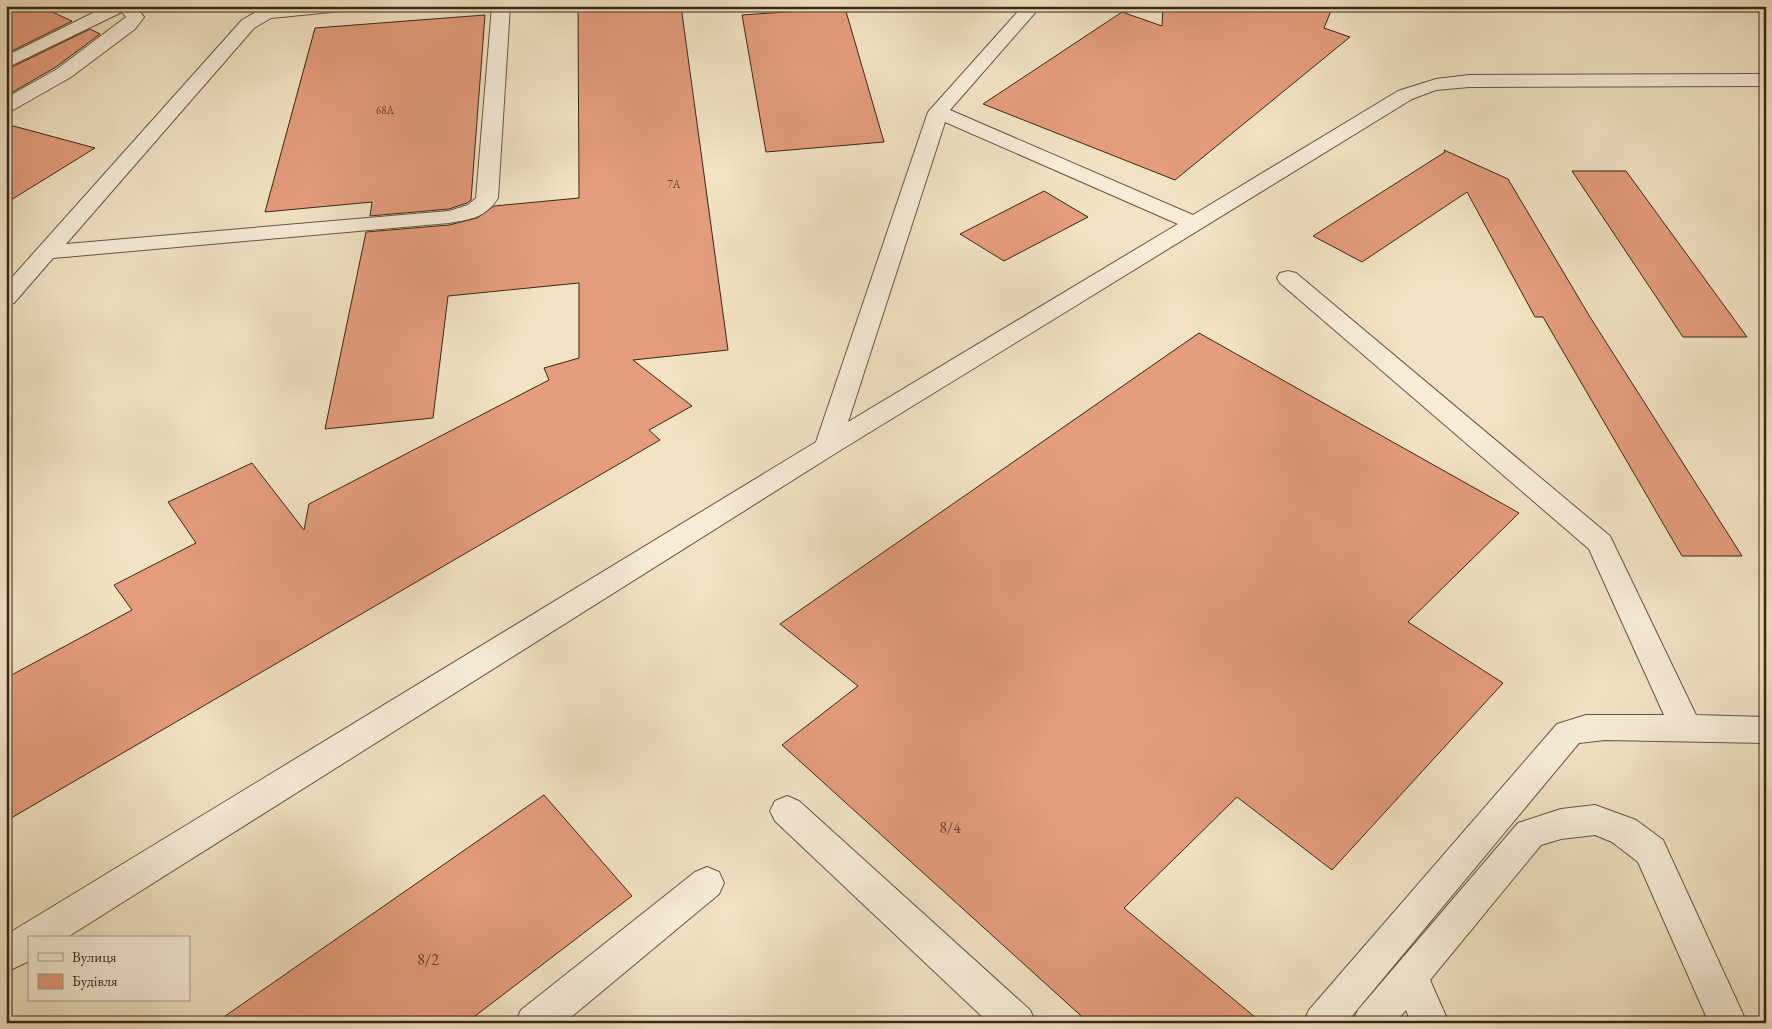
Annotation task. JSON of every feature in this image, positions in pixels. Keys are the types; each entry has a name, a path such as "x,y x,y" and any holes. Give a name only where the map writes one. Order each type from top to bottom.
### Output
{"lane":[{"path":"6,63 121,6"},
{"path":"6,106 64,73 129,25 135,17 126,6"},
{"path":"6,298 248,24 267,13 342,6"},
{"path":"47,252 449,217 470,213 483,206 487,198 501,6"},
{"path":"827,447 938,112 1033,6"},
{"path":"37,936 827,447 1405,95 1422,87 1444,82 1766,80"},
{"path":"938,112 1194,223"},
{"path":"1288,278 1600,543 1687,730"},
{"path":"1322,1023 1568,733 1586,728 1766,730"},
{"path":"787,811 1017,1023"},
{"path":"1371,1023 1530,834 1561,824 1595,820 1624,831 1651,851 1728,1023"},
{"path":"534,1023 707,883"},
{"path":"6,955 28,942"},
{"path":"1410,977 1430,1023"}],"building":[{"path":"6,6 39,6 72,21 6,54"},
{"path":"578,6 681,6 728,350 633,360 692,406 649,430 660,440 6,821 6,678 132,610 114,585 196,543 168,502 252,463 304,530 309,504 549,380 544,368 579,358 579,283 448,296 433,418 325,429 366,232 449,225 477,218 494,206 579,198"},
{"path":"1163,6 1333,6 1324,28 1350,37 1175,180 983,104 1122,12 1162,26"},
{"path":"845,8 884,142 766,152 742,15"},
{"path":"485,15 471,200 449,209 370,216 372,202 265,212 315,28"},
{"path":"90,29 100,34 56,67 6,96 6,70"},
{"path":"6,124 95,148 6,203"},
{"path":"1444,150 1508,179 1590,317 1742,556 1682,556 1543,317 1535,317 1467,192 1362,262 1313,236 1445,152"},
{"path":"1572,171 1626,171 1747,337 1683,337"},
{"path":"1044,191 1088,217 1004,261 960,234"},
{"path":"1199,333 1519,513 1408,622 1503,683 1332,870 1237,797 1124,908 1262,1023 1089,1023 782,745 858,686 780,624"},
{"path":"544,795 632,896 466,1023 215,1023"}]}
